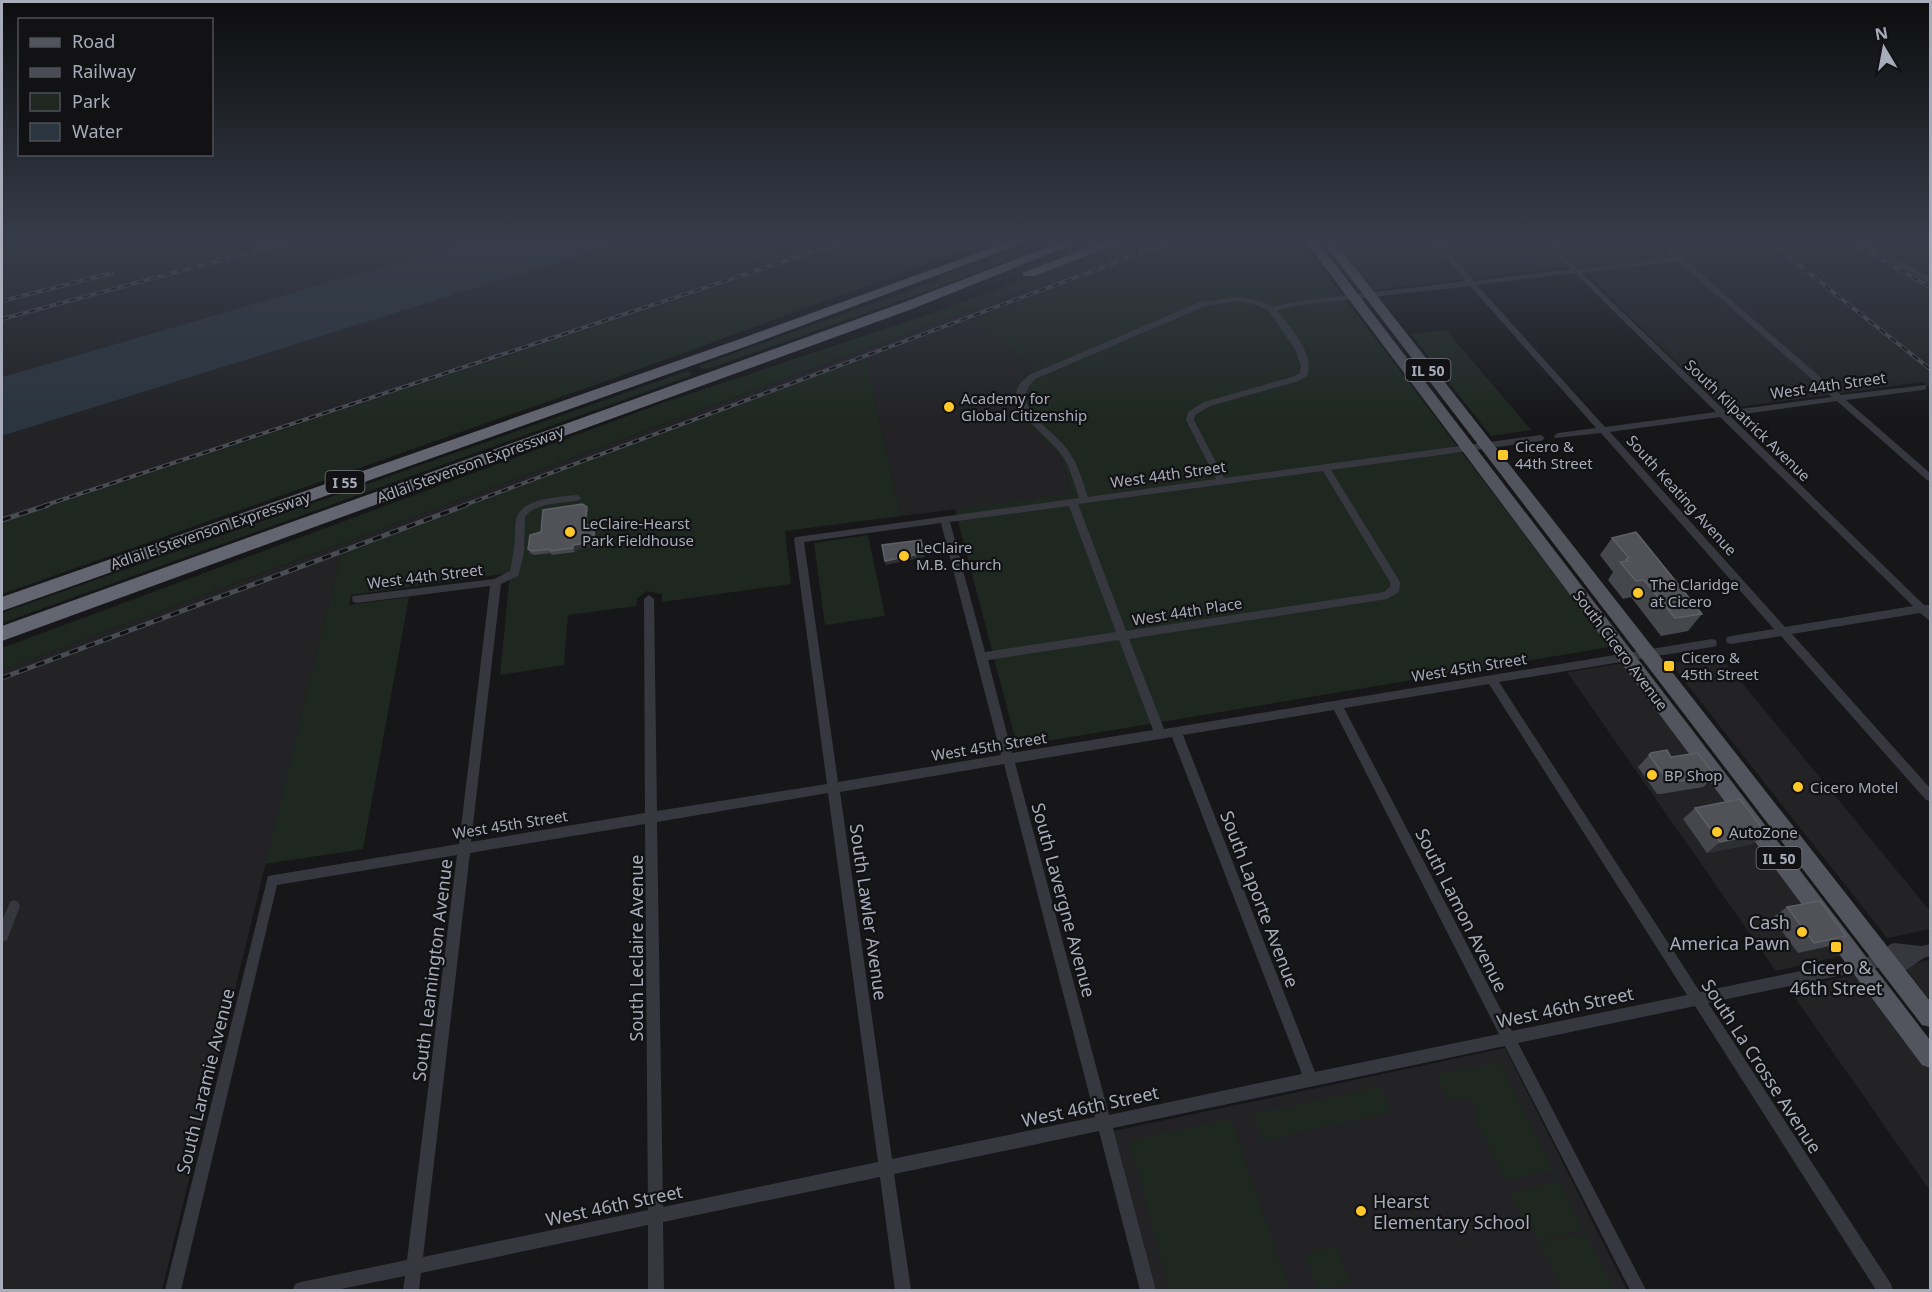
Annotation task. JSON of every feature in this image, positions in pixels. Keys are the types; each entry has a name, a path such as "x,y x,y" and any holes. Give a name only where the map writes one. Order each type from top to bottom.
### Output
{"highway":[{"path":"745,342 839,302"},
{"name":"I 55","path":"745,342 854,302"},
{"name":"I 55","path":"770,356 917,302"},
{"path":"770,356 949,302"},
{"name":"Adlai E Stevenson Expressway","path":"2,604 745,342"},
{"name":"Adlai Stevenson Expressway","path":"2,634 770,356"},
{"path":"2,643 184,568"}],"main road":[{"name":"South Cicero Avenue","path":"1357,302 1930,1058"},
{"name":"South Cicero Avenue","path":"1375,302 1930,1017"}],"street":[{"path":"1084,500 1067,455 1058,442 1031,418 1024,405 1023,386 1032,377 1203,304 1215,302"},
{"path":"1254,302 1272,309 1317,302"},
{"name":"South Keating Avenue","path":"1490,302 1930,796"},
{"name":"South Kilpatrick Avenue","path":"1609,302 1926,608 1930,617"},
{"path":"1730,302 1930,478"},
{"path":"1222,482 1190,420 1191,414 1207,404 1295,379 1304,374 1306,367 1302,355 1272,309"},
{"name":"West 44th Street","path":"1558,436 1923,387"},
{"name":"West 44th Street","path":"799,539 1541,438"},
{"name":"West 44th Place","path":"982,657 1376,597 1395,589 1395,582 1389,571 1325,467"},
{"path":"496,582 514,573 518,561 519,519 523,511 536,503 577,498"},
{"path":"1072,502 1160,734"},
{"name":"South Lavergne Avenue","path":"945,519 1148,1290"},
{"name":"South Lawler Avenue","path":"799,539 903,1290"},
{"name":"West 44th Street","path":"357,599 496,582"},
{"name":"South Leamington Avenue","path":"411,1290 496,582"},
{"name":"South Leclaire Avenue","path":"649,602 653,818 656,1290"},
{"path":"1731,640 1926,608"},
{"name":"West 45th Street","path":"272,880 1712,643"},
{"name":"South La Crosse Avenue","path":"1492,680 1885,1290"},
{"name":"South Lamon Avenue","path":"1337,705 1638,1290"},
{"name":"South Laporte Avenue","path":"1176,732 1311,1080"},
{"name":"South Laramie Avenue","path":"172,1290 272,880"},
{"path":"2,936 14,906"},
{"name":"West 46th Street","path":"301,1290 1860,965 1886,960 1906,964 1926,951"}],"shaded area":[{"path":"2,302 259,302 2,377"},
{"path":"430,302 670,302 2,522 2,436"},
{"path":"992,302 1012,302 913,339 975,318 1037,370 1020,380 1027,423 1060,456 1073,495 901,516 865,357 341,553 162,1290 2,1290 2,670"},
{"path":"1616,302 1930,302 1930,388 1922,382 1724,409"},
{"name":"Cicero Motel","path":"1719,655 1930,911 1930,929 1887,938 1670,663"},
{"path":"1626,663 1845,955 1776,971 1567,672"},
{"path":"1930,960 1930,1000 1904,966"},
{"path":"1859,974 1930,1069 1930,1191 1789,989"},
{"name":"Hearst Elementary School","path":"1505,1048 1627,1290 1156,1290 1114,1131"}],"green space":[{"path":"670,302 822,302 623,375 2,594 2,522"},
{"path":"876,302 895,302 708,369 699,368 701,365"},
{"path":"961,302 991,302 2,670 2,648 657,405"},
{"path":"1016,302 1348,302 1610,647 1017,746 955,509 1073,494 1060,456 1027,423 1015,391 1020,380 1036,370 975,318"},
{"path":"1446,330 1531,430 1491,436 1411,334"},
{"path":"865,357 901,516 785,531 791,584 662,602 662,594 647,591 637,598 636,606 568,615 564,665 500,675 510,573 351,595 349,605 409,597 363,849 265,864 341,553"},
{"path":"687,371 692,373 690,376 2,623 2,613"},
{"path":"868,535 885,616 825,625 814,543"},
{"path":"1499,1062 1553,1170 1505,1180 1474,1115 1479,1114 1470,1096 1448,1101 1436,1075"},
{"path":"1381,1087 1391,1112 1283,1135 1284,1138 1263,1143 1253,1114"},
{"path":"1231,1119 1289,1290 1170,1290 1129,1141"},
{"path":"1559,1181 1583,1229 1539,1241 1533,1229 1529,1230 1511,1193"},
{"path":"1585,1233 1614,1290 1562,1290 1540,1244"},
{"path":"1336,1246 1350,1283 1318,1290 1305,1254"}],"water":[{"path":"259,302 430,302 2,436 2,377"}],"building":[{"name":"LeClaire-Hearst Park Fieldhouse","path":"582,504 587,507 585,524 594,526 594,542 550,551 550,549 532,551 528,549 530,535 541,532 543,510"},
{"path":"1636,532 1702,614 1675,618 1644,580 1636,581 1620,562 1628,561 1626,559 1629,558 1612,538"},
{"name":"LeClaire M.B. Church","path":"921,540 924,553 885,561 882,545"},
{"path":"1667,750 1671,757 1698,753 1715,776 1669,782 1649,755"},
{"path":"1740,799 1766,833 1720,842 1695,808"},
{"path":"1820,901 1846,936 1814,943 1787,907"}],"railway":[{"path":"2,319 64,302"},
{"path":"43,506 660,302"},
{"path":"462,506 1009,302"},
{"path":"1846,302 1930,369"},
{"path":"2,520 48,505"},
{"path":"2,678 466,505"}],"place":[{"name":"Academy for Global Citizenship","path":"949,407"},
{"name":"Cicero & 44th Street","path":"1503,455"},
{"name":"LeClaire-Hearst Park Fieldhouse","path":"570,532"},
{"name":"LeClaire M.B. Church","path":"904,556"},
{"name":"The Claridge at Cicero","path":"1638,593"},
{"name":"Cicero & 45th Street","path":"1669,666"},
{"name":"BP Shop","path":"1652,775"},
{"name":"Cicero Motel","path":"1798,787"},
{"name":"AutoZone","path":"1717,832"},
{"name":"Cash America Pawn","path":"1802,932"},
{"name":"Cicero & 46th Street","path":"1836,947"},
{"name":"Hearst Elementary School","path":"1361,1211"}]}
